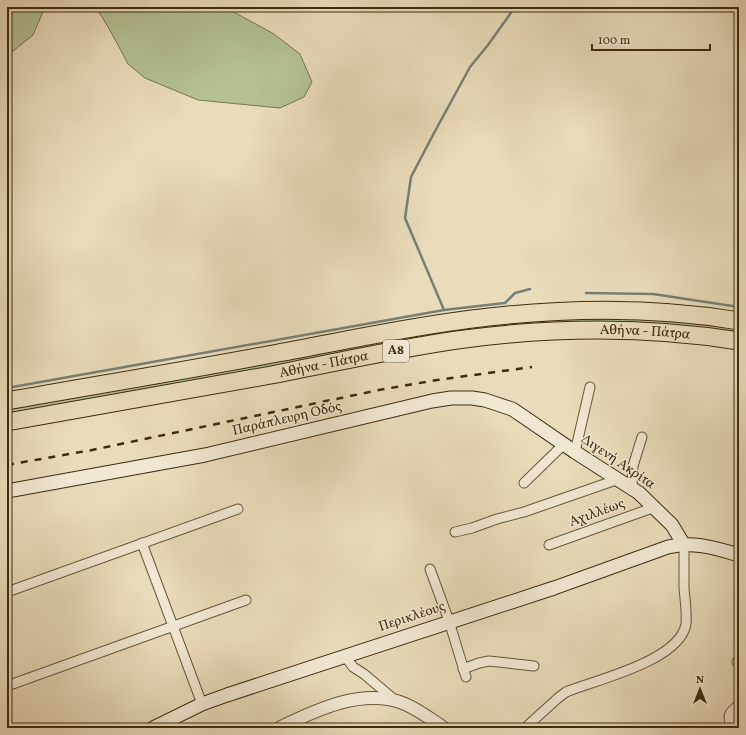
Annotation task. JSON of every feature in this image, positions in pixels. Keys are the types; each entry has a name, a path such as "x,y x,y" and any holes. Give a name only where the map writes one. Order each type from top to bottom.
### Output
{"highway":[{"name":"Αθήνα - Πάτρα","path":"7,402 400,330 472,319 539,313 612,310 672,313 739,321"},
{"name":"Αθήνα - Πάτρα","path":"7,422 405,349 475,338 533,333 612,330 671,332 739,341"}],"main road":[{"name":"Παράπλευρη Οδός","path":"7,491 205,455 410,406 451,398 485,400 512,409 563,445"},
{"name":"Διγενή Ακρίτα","path":"563,445 616,480 632,488 655,507 672,525 684,545"},
{"path":"684,545 712,547 739,554"},
{"name":"Περικλέους","path":"153,728 202,704 449,621 554,588 668,547 684,545"}],"street":[{"path":"575,452 590,387"},
{"path":"632,488 633,466 642,437"},
{"path":"524,483 563,445"},
{"path":"455,532 472,528 497,518 524,512 616,480"},
{"name":"Αχιλλέως","path":"549,546 655,507"},
{"path":"7,592 238,509"},
{"path":"142,544 202,704"},
{"path":"525,728 566,692 642,664 673,645 680,638 686,625 684,545"},
{"path":"430,569 449,621 464,673 479,663 489,661 534,666"},
{"path":"7,686 246,600"},
{"path":"345,656 353,667 364,674 396,701"},
{"path":"279,728 349,700 365,698 379,698 406,704 444,728"},
{"path":"722,728 732,724 729,715 730,712 739,705"}],"green space":[{"path":"7,7 45,7 33,35 7,56"},
{"path":"96,7 230,7 232,11 274,34 300,54 312,82 304,97 280,108 198,100 145,78 128,64"},
{"path":"572,319 632,319 671,321 739,329 739,333 672,325 280,365 7,414 7,410 453,329"}],"waterway":[{"path":"444,310 405,218 411,177 470,67 515,7"},
{"path":"7,388 444,310 505,303 515,293 530,289"},
{"path":"586,293 653,294 739,307"}],"railway":[{"path":"7,465 92,450 379,390 437,380 532,367"}]}
